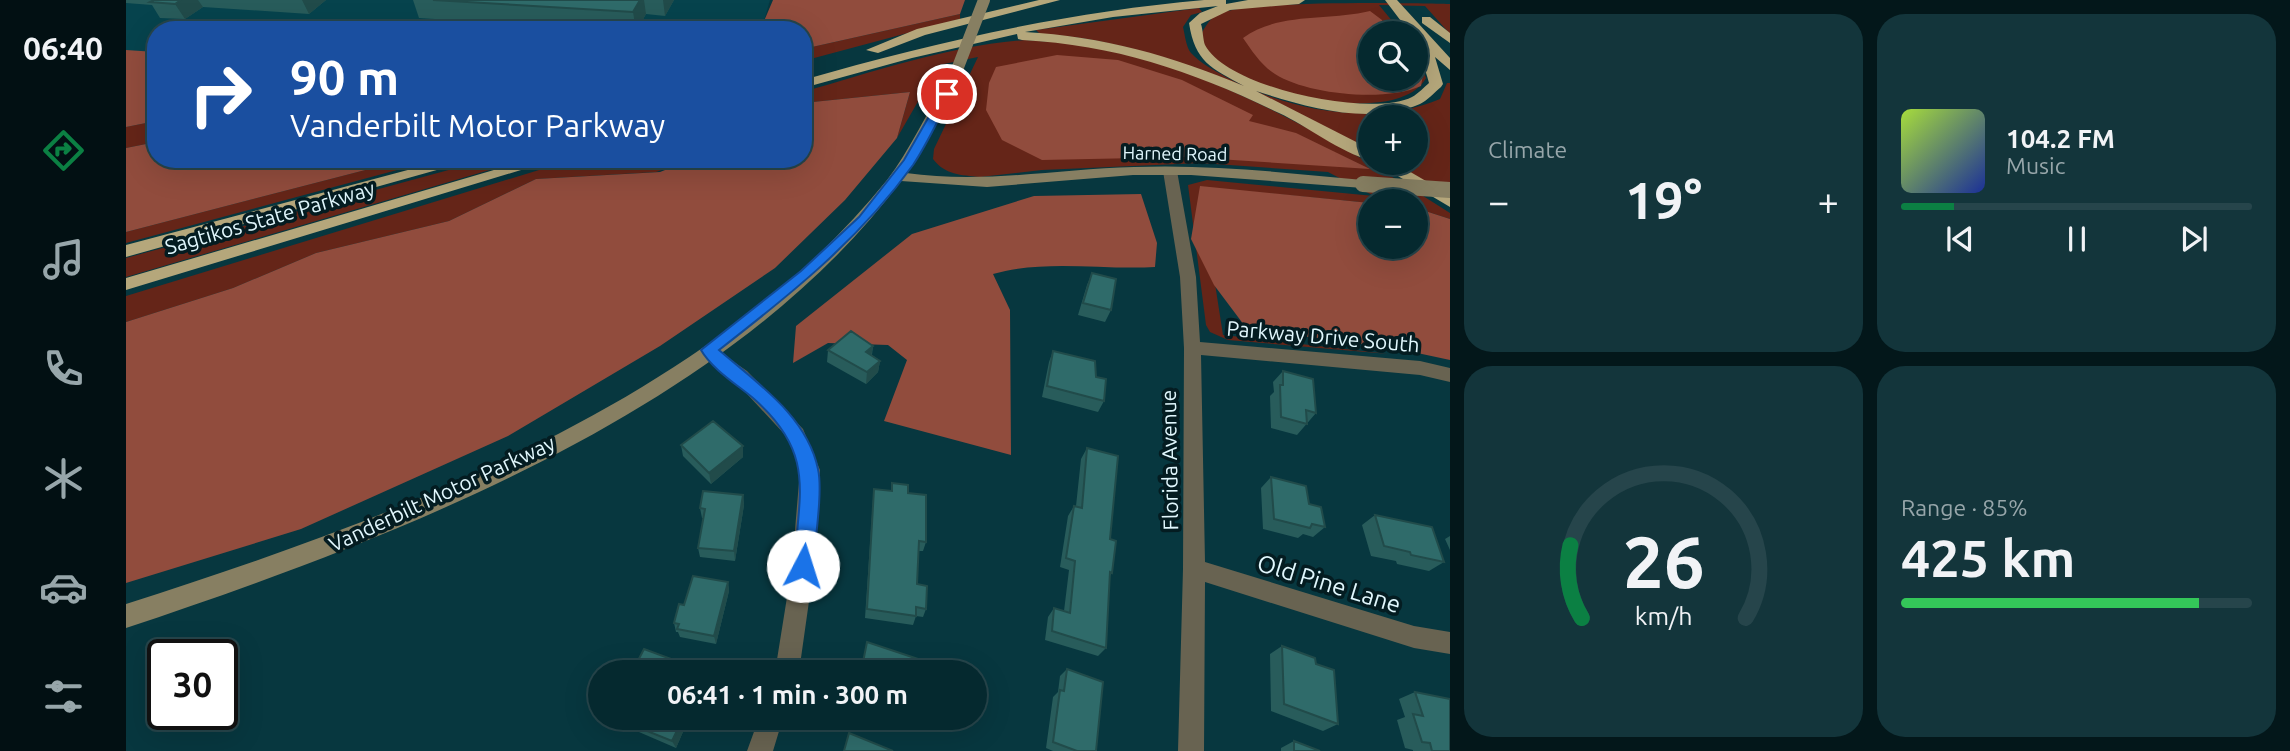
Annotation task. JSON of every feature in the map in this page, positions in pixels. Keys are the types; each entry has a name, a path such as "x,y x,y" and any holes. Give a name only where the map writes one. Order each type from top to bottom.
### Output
{"highway":[{"path":"873,50 921,33 1054,0"},
{"path":"812,67 993,21 1135,0"},
{"path":"812,81 938,45 1092,15 1251,0"},
{"path":"1299,0 1230,7 1205,15 1195,23 1195,42 1214,63 1261,89 1321,104 1383,107 1419,99 1436,84 1432,62 1409,20"},
{"path":"1391,0 1450,66"},
{"path":"1407,0 1450,46"},
{"path":"1426,20 1450,39"},
{"path":"938,45 1035,36 1120,47 1242,92 1358,149"},
{"name":"Sagtikos State Parkway","path":"126,251 435,168"},
{"name":"Sagtikos State Parkway","path":"126,284 519,168"},
{"path":"1404,175 1450,202"}],"main road":[{"name":"Vanderbilt Motor Parkway","path":"126,616 303,556 449,496 596,421 708,350 828,256 863,220 899,176 935,119 984,0"},
{"name":"Harned Road","path":"899,176 983,184 1103,173 1170,171 1450,190"}],"street":[{"name":"Florida Avenue","path":"1170,171 1188,277 1192,348 1194,569 1191,751"},
{"name":"Parkway Drive South","path":"1192,348 1420,368 1450,375"},
{"path":"708,350 750,384 796,434 810,470 803,566 789,660"},
{"name":"Old Pine Lane","path":"1194,569 1414,637 1450,643"},
{"path":"760,751 767,730"}],"shaded area":[{"path":"126,0 770,0 764,21 147,21 147,61 126,60"},
{"path":"773,0 965,0 960,14 812,47 812,21 764,21"},
{"path":"1294,4 1450,4 1450,34 1425,6 1379,5 1392,21 1358,21 1358,91 1412,91 1384,102 1316,100 1280,91 1248,79 1222,65 1206,49 1201,34 1215,16 1235,10"},
{"path":"1199,8 1202,12 1191,15 1183,27 1191,53 1226,77 1277,99 1332,111 1358,113 1358,146 1211,75 1127,48 1040,34 1036,30"},
{"path":"1370,11 1382,21 1358,21 1358,91 1406,91 1368,95 1307,87 1275,74 1257,58 1243,38 1272,24"},
{"path":"960,14 960,19 812,59 812,47"},
{"path":"1025,40 1105,48 1150,60 1239,94 1327,139 1358,156 1358,175 1389,175 1412,189 1361,189 1328,172 1201,163 1042,170 980,177 954,173 933,159 934,149 978,57 939,65 897,138 910,92 812,102 812,89 969,48"},
{"path":"126,50 147,51 147,123 126,127"},
{"path":"1057,55 1118,60 1182,80 1253,115 1249,121 1296,133 1358,163 1358,168 1186,157 1042,160 1002,140 986,110 989,83 996,67"},
{"path":"1447,83 1450,83 1450,198 1411,175 1428,175 1428,105 1420,105 1440,99"},
{"path":"910,92 897,138 845,200 775,268 660,346 508,436 301,529 126,583 126,322 233,288 316,253 449,221 536,179 660,172 670,168 812,168 812,102"},
{"path":"147,123 147,144 126,148 126,127"},
{"path":"147,144 147,168 373,168 126,232 126,148"},
{"path":"373,168 405,168 126,243 126,232"},
{"path":"456,168 496,168 126,277 126,258"},
{"path":"546,168 667,168 656,172 536,179 449,221 316,253 233,288 126,322 126,296"},
{"path":"1207,180 1358,194 1358,202 1200,187 1223,335 1389,354 1228,340 1210,332 1206,325 1188,185"},
{"path":"1200,186 1358,202 1358,259 1428,259 1428,212 1450,219 1450,360 1394,348 1247,329 1214,285 1191,239"},
{"path":"1141,194 1157,243 1155,267 1053,266 993,274 1010,310 1011,455 884,421 907,360 888,345 828,343 793,363 796,326 912,234 1034,196"},
{"path":"1428,199 1450,213 1450,219 1428,212"}],"building":[{"path":"181,0 175,4 150,2"},
{"path":"433,0 640,0 633,12"},
{"path":"1092,273 1116,279 1111,310 1083,303"},
{"path":"851,331 873,346 866,352 880,361 867,372 828,350"},
{"path":"1053,351 1095,361 1096,377 1106,379 1104,401 1047,386"},
{"path":"1283,371 1313,379 1316,413 1306,410 1307,424 1281,417 1280,385 1283,385"},
{"path":"713,421 743,446 709,473 681,445"},
{"path":"1087,448 1118,456 1110,539 1116,541 1112,573 1110,572 1106,648 1052,631 1054,608 1070,613 1075,561 1066,558 1074,506 1082,508"},
{"path":"1271,477 1306,486 1309,504 1321,507 1325,527 1312,524 1310,528 1274,519"},
{"path":"892,483 908,485 908,493 926,495 926,542 919,541 917,584 927,586 926,609 916,607 916,616 867,609 874,489 892,491"},
{"path":"703,491 743,495 734,551 698,548 705,509 700,508"},
{"path":"1375,515 1432,527 1444,562 1384,546"},
{"path":"693,576 728,582 714,636 677,629 679,624 674,623 679,604 684,605"},
{"path":"867,642 921,660 863,660"},
{"path":"1282,646 1315,658 1316,664 1334,670 1338,724 1284,704"},
{"path":"644,649 674,660 638,660"},
{"path":"1067,669 1103,682 1096,751 1077,751 1053,742 1060,690 1064,691"},
{"path":"1415,692 1450,699 1450,751 1432,751 1430,743 1422,742 1413,714 1423,716"},
{"path":"644,730 677,730 672,741"},
{"path":"849,733 893,751 844,751"},
{"path":"1294,741 1320,751 1294,751"}],"route":[{"path":"803,566 810,470 796,434 768,401 708,350 764,309 828,256 863,220 909,162 947,94"}]}
